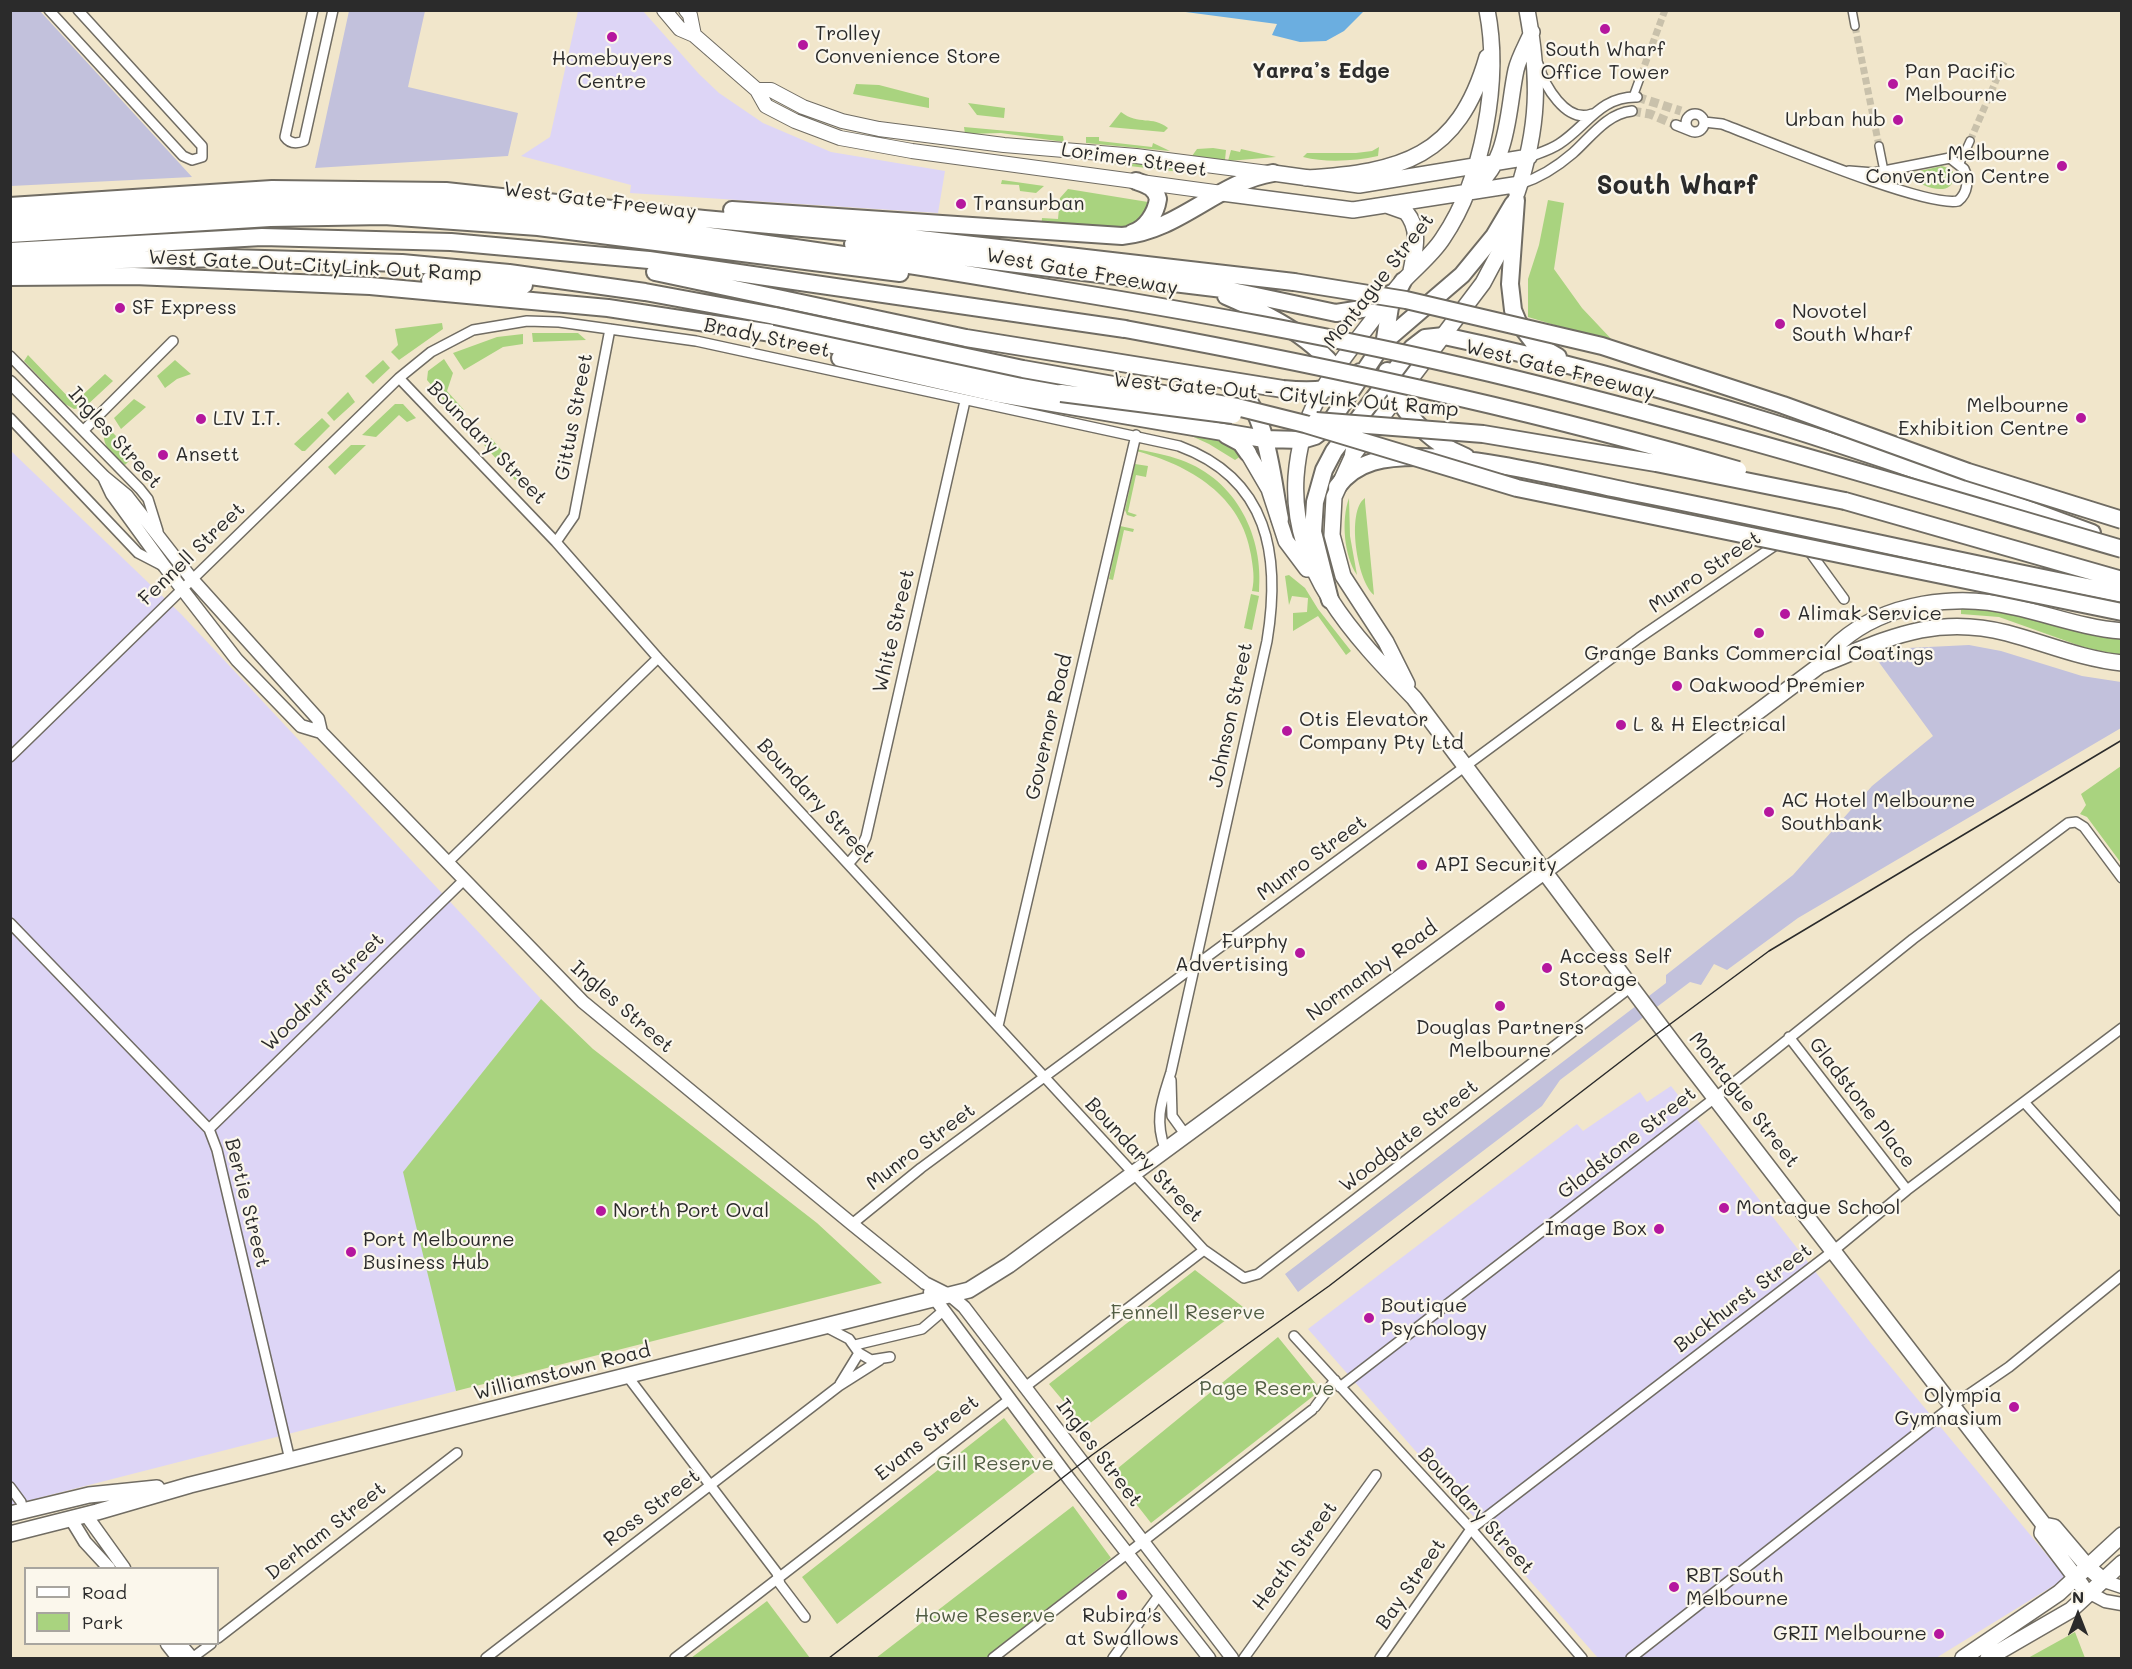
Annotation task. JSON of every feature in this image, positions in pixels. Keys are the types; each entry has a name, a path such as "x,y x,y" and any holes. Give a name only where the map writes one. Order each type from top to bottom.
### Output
{"highway":[{"path":"10,195 298,178 406,178 510,186 667,205 873,221 1122,236 1158,229 1248,178 1273,173"},
{"path":"1122,236 1138,231 1149,221 1157,205 1156,191 1149,185 1136,181"},
{"path":"10,206 272,189 395,189 498,195 704,219 846,244 1195,277 1407,300 1602,346 1783,405 1968,472 2121,520"},
{"path":"515,248 714,283 966,338 1283,389 1323,390 1344,381 1369,364 1384,342 1462,275 1494,236 1517,195"},
{"path":"1517,195 1510,285 1511,299 1518,322 1534,343 1544,350 1587,368"},
{"name":"West Gate Freeway","path":"10,220 294,203 448,205 573,218 1030,285 1267,326 1487,372 1707,428 2121,546"},
{"path":"10,234 280,218 416,218 549,228 909,269"},
{"path":"873,221 1066,245 1195,277 1248,293 1336,313 1368,308 1402,282"},
{"path":"10,251 262,237 383,238 649,260 1136,331 1451,395 1682,453 2121,580"},
{"path":"10,262 230,258 402,263 509,273 645,292 775,316 1023,369 1260,412 1517,488 1833,551 2121,612"},
{"path":"134,276 208,272 283,273 645,292"},
{"name":"West Gate Out-CityLink Out Ramp","path":"10,277 134,276 370,286 608,308 724,325"},
{"path":"1195,277 1281,323 1316,346 1344,381 1358,420 1357,442 1353,455"},
{"path":"1402,282 1390,308 1384,342 1389,378 1396,396 1410,416 1427,433 1460,454 1481,463"},
{"path":"724,325 778,344 994,393 1264,439 1302,440 1320,433 1344,381"},
{"name":"West Gate Out - CityLink Out Ramp","path":"724,325 785,335 1061,393 1210,413 1483,434 1656,463 1845,501"},
{"path":"1326,594 1315,546 1316,502 1329,459 1419,341 1430,336 1444,336 1587,368 1761,418 1900,464 2121,546"},
{"path":"1210,378 1231,384 1249,397 1257,412 1280,519"},
{"path":"1214,431 1240,443 1248,453"},
{"path":"1337,487 1351,471 1362,465 1381,460 1418,457 1481,463 1785,522 2121,594"}],"main road":[{"name":"Lorimer Street","path":"664,10 680,29 694,35 757,90 766,106 795,121 840,138 903,149 1335,209 1385,206 1466,193 1517,195"},
{"path":"686,10 690,15 694,35"},
{"path":"1306,178 1373,172 1413,159 1436,144 1453,128 1470,102 1487,58 1490,33 1487,10"},
{"path":"1466,193 1485,179 1495,164 1505,132 1529,20"},
{"name":"Montague Street","path":"1414,698 1386,642 1348,585 1337,562 1331,521 1337,487 1353,455 1494,266 1529,157 1537,103 1536,55 1529,20"},
{"name":"Montague Street","path":"1344,381 1402,282 1443,239 1466,193 1475,165 1490,97 1490,33"},
{"name":"Lorimer Street","path":"757,90 771,90 803,106 842,121 879,129 1004,145 1136,156 1359,185 1529,157"},
{"path":"1385,206 1407,212 1414,223 1416,237 1402,282"},
{"name":"Montague Street","path":"1323,390 1307,422 1295,485 1299,530 1304,548 1326,594 1364,646 1414,698 1631,987 2044,1525 2054,1527 2088,1567 2104,1581"},
{"path":"1248,453 1269,489 1286,541 1326,594"},
{"name":"Normanby Road","path":"943,1302 1000,1272 1545,872 1819,666 1841,641 1868,625 1912,607 1938,602 1987,602 2099,629 2121,631"},
{"name":"Normanby Road","path":"1819,666 1898,634 1961,626 1995,630 2087,658 2121,663"},
{"name":"Williamstown Road","path":"17,1532 190,1485 825,1327 943,1302"},
{"name":"Williamstown Road","path":"14,1512 73,1498 190,1485"},
{"path":"73,1498 86,1515"},
{"path":"71,1519 73,1498"},
{"path":"14,1512 17,1532"},
{"name":"Montague Street","path":"2044,1525 2042,1533 2075,1579 2090,1593"},
{"path":"1963,1659 2014,1625 2075,1579 2121,1535"},
{"path":"1988,1659 2048,1624 2090,1593 2121,1563"}],"street":[{"path":"49,10 183,156 192,160 202,157 202,146 78,10"},
{"path":"313,10 285,137 288,141 298,144 304,141 333,10"},
{"path":"1852,10 1855,26"},
{"path":"306,41 325,45"},
{"path":"1536,55 1546,82 1563,106 1578,116 1592,114"},
{"path":"1529,157 1559,144 1606,103 1635,97 1641,75"},
{"path":"1517,195 1535,178 1570,156 1611,118 1632,111"},
{"path":"1681,111 1700,115 1704,122"},
{"path":"1691,131 1686,122 1690,115 1695,114"},
{"path":"1676,125 1691,131 1699,131 1704,122"},
{"path":"1704,122 1722,123 1849,171 1902,191 1953,202 1962,198 1967,185 1966,171 1960,163 1946,158 1884,171 1849,171"},
{"path":"1960,163 1970,141"},
{"path":"1879,146 1884,171"},
{"name":"Brady Street","path":"399,378 447,341 497,324 539,321 696,341 965,401 1137,435"},
{"name":"Gittus Street","path":"556,542 574,516 610,329"},
{"path":"84,430 173,341"},
{"name":"Ingles Street","path":"10,356 145,494 159,533 174,557"},
{"name":"Boundary Street","path":"399,378 556,542 658,658 1204,1251"},
{"name":"Fennell Street","path":"10,756 399,378"},
{"name":"Ingles Street","path":"10,382 104,477 127,496 174,557 318,719 321,732"},
{"name":"White Street","path":"849,863 860,850 866,837 965,401"},
{"name":"Ingles Street","path":"10,418 138,552 165,567"},
{"name":"Johnson Street","path":"1137,435 1196,452 1231,477 1251,501 1260,518 1272,562 1273,595 1267,641 1171,1072 1159,1113 1159,1131 1165,1149"},
{"name":"Governor Road","path":"998,1026 1137,435"},
{"name":"Ingles Street","path":"104,477 112,494 165,567 237,660 301,726 321,732 583,1002 925,1282 943,1302 1010,1399 1209,1659"},
{"name":"Munro Street","path":"852,1224 921,1168 1639,638 1777,544 1790,541 1802,544 1809,550 1844,598"},
{"path":"447,863 658,658"},
{"path":"254,677 267,664"},
{"name":"Gladstone Street","path":"993,1659 1313,1408 1338,1384 1716,1097 1789,1037 2064,826 2071,822 2080,824 2121,878"},
{"name":"Woodruff Street","path":"209,1129 464,880"},
{"name":"Bertie Street","path":"10,923 209,1129 218,1150 290,1460"},
{"name":"Woodgate Street","path":"1204,1251 1244,1278 1258,1274 1631,987"},
{"name":"Buckhurst Street","path":"1471,1529 1833,1251 1907,1190 2121,1028"},
{"name":"Gladstone Place","path":"1789,1037 1907,1190"},
{"name":"Johnson Street","path":"1171,1072 1172,1116 1185,1134"},
{"path":"2024,1102 2121,1211"},
{"name":"Evans Street","path":"675,1659 1204,1251"},
{"path":"1631,1659 1952,1406 2008,1367 2121,1275"},
{"path":"857,1349 922,1329 943,1302"},
{"name":"Ingles Street","path":"943,1302 973,1318 1232,1659"},
{"name":"Ross Street","path":"486,1659 839,1386 885,1358 870,1360 849,1339 825,1327"},
{"name":"Boundary Street","path":"1294,1336 1471,1529 1582,1659"},
{"name":"Ross Street","path":"839,1386 857,1349"},
{"path":"628,1377 777,1573 780,1584 805,1617"},
{"name":"Derham Street","path":"219,1637 457,1453"},
{"name":"Heath Street","path":"1244,1659 1376,1475"},
{"path":"10,1487 21,1502 14,1512"},
{"path":"86,1515 123,1567"},
{"path":"71,1519 85,1542 94,1548 108,1567"},
{"name":"Bay Street","path":"1380,1659 1471,1529"},
{"path":"2104,1581 2121,1587"},
{"path":"2090,1593 2105,1601 2121,1604"},
{"path":"1113,1659 1160,1594"},
{"path":"168,1645 178,1659"},
{"path":"181,1645 192,1658 210,1645"}],"shaded area":[{"path":"11,10 40,11 192,177 11,186"},
{"path":"349,11 425,11 408,87 518,113 508,156 315,168"},
{"path":"578,11 643,11 719,93 763,123 831,152 945,171 938,213 630,193 631,185 521,156 550,137"},
{"path":"10,450 181,614 541,999 404,1172 456,1391 11,1505"},
{"path":"1969,645 2001,651 2082,676 2121,682 2121,728 1798,918 1727,970 1714,964 1701,985 1690,982 1560,1080 1542,1106 1298,1292 1285,1274 1666,983 1666,975 1793,875 1872,786 1933,736 1878,661 1908,648"},
{"path":"1671,1086 1870,1342 2066,1578 1936,1658 1598,1658 1308,1329 1577,1124 1583,1131 1640,1092 1647,1102"}],"green space":[{"path":"856,84 879,85 929,98 929,108 853,94"},
{"path":"968,103 1005,108 1004,118 977,115"},
{"path":"1121,112 1134,119 1156,122 1168,128 1164,132 1109,127"},
{"path":"964,127 1063,136 1064,142 1001,133 965,134"},
{"path":"1086,137 1099,137 1099,141 1152,147 1153,143 1170,151 1086,143"},
{"path":"1379,147 1378,156 1360,159 1331,161 1303,157 1307,153 1356,153 1372,151"},
{"path":"1197,149 1226,150 1225,160 1192,156"},
{"path":"1241,149 1276,157 1228,161 1231,150 1240,152"},
{"path":"1104,159 1207,171 1206,175 1104,163"},
{"path":"1942,166 1951,169 1955,175 1953,183 1943,189 1928,187 1909,177 1910,173"},
{"path":"1002,180 1044,186 1036,193 1020,191 1019,185 1001,184"},
{"path":"1068,189 1148,202 1145,214 1136,222 1121,227 1104,230 1041,229 1042,218 1058,219 1060,198"},
{"path":"1548,200 1564,203 1554,269 1582,308 1615,343 1528,317 1528,279 1539,245"},
{"path":"442,323 443,329 399,360 391,352 398,345 395,329"},
{"path":"532,333 578,333 586,340 533,342"},
{"path":"523,334 523,344 503,347 464,370 453,353 497,337"},
{"path":"28,355 74,403 105,374 113,381 85,407 74,409 65,404 24,361"},
{"path":"444,359 453,373 447,391 464,410 456,415 427,380 428,371"},
{"path":"175,360 191,374 177,379 165,388 157,376"},
{"path":"383,360 390,368 373,384 365,376"},
{"path":"348,392 355,402 334,421 327,413"},
{"path":"134,399 146,407 121,429 114,418"},
{"path":"395,404 403,404 416,418 407,422 399,415 376,437 362,435"},
{"path":"322,418 330,426 305,451 302,451 294,444"},
{"path":"108,428 116,436 112,443 129,461 125,465 106,445 104,435 105,429"},
{"path":"1185,433 1223,441 1244,454 1235,460"},
{"path":"491,438 522,474 515,480 484,445"},
{"path":"351,445 366,445 335,475 328,467"},
{"path":"1136,449 1176,458 1201,469 1218,481 1232,496 1243,513 1257,551 1259,592 1252,591 1253,569 1246,534 1237,516 1225,500 1194,475 1156,457 1136,451"},
{"path":"1135,464 1148,466 1146,477 1136,475 1128,512 1137,515 1134,517 1127,515 1125,510"},
{"path":"1349,498 1350,536 1357,575 1349,558 1345,538 1345,517"},
{"path":"1365,498 1374,595 1363,576 1356,546 1356,517 1359,505"},
{"path":"1120,526 1134,529 1133,532 1124,530 1113,580 1109,579"},
{"path":"1289,575 1305,588 1318,609 1351,651 1346,655 1318,616 1293,631 1293,613 1307,612 1308,598 1292,596 1289,605 1285,576"},
{"path":"1251,594 1259,596 1252,630 1244,628"},
{"path":"1961,607 1992,608 2121,637 2121,655 2086,648 1999,617 1961,614"},
{"path":"2121,766 2121,863 2087,817 2080,814 2086,805 2081,794"},
{"path":"541,999 593,1049 817,1223 882,1283 456,1391 403,1172"},
{"name":"Fennell Reserve","path":"1195,1270 1243,1307 1085,1427 1049,1384"},
{"name":"Page Reserve","path":"1278,1337 1321,1390 1151,1523 1112,1473"},
{"name":"Gill Reserve","path":"1004,1418 1041,1467 837,1624 802,1577"},
{"name":"Howe Reserve","path":"1073,1506 1111,1558 986,1658 876,1658"},
{"path":"767,1601 810,1658 691,1658"},
{"path":"2075,1632 2085,1658 2028,1658"}],"water":[{"path":"1178,11 1364,11 1344,31 1326,41 1300,42 1272,35 1277,24"}],"tunnel":[{"path":"1641,75 1665,10"},
{"path":"1855,26 1879,146"},
{"path":"1970,141 2004,62"},
{"path":"1637,97 1681,111"},
{"path":"1632,111 1650,114 1676,125"}],"tram line":[{"path":"829,1658 1092,1455 1329,1286 1650,1039 1769,951 2122,740"}],"place":[{"name":"South Wharf Office Tower","path":"1605,29"},
{"name":"Homebuyers Centre","path":"612,37"},
{"name":"Trolley Convenience Store","path":"803,45"},
{"name":"Pan Pacific Melbourne","path":"1893,84"},
{"name":"Urban hub","path":"1898,120"},
{"name":"Melbourne Convention Centre","path":"2062,166"},
{"name":"Transurban","path":"961,204"},
{"name":"SF Express","path":"120,308"},
{"name":"Novotel South Wharf","path":"1780,324"},
{"name":"Melbourne Exhibition Centre","path":"2081,418"},
{"name":"LIV I.T.","path":"201,419"},
{"name":"Ansett","path":"163,455"},
{"name":"Alimak Service","path":"1785,614"},
{"name":"Grange Banks Commercial Coatings","path":"1759,633"},
{"name":"Oakwood Premier","path":"1677,686"},
{"name":"L & H Electrical","path":"1621,725"},
{"name":"Otis Elevator Company Pty Ltd","path":"1287,731"},
{"name":"AC Hotel Melbourne Southbank","path":"1769,812"},
{"name":"API Security","path":"1422,865"},
{"name":"Furphy Advertising","path":"1300,953"},
{"name":"Access Self Storage","path":"1547,968"},
{"name":"Douglas Partners Melbourne","path":"1500,1006"},
{"name":"Montague School","path":"1724,1208"},
{"name":"North Port Oval","path":"601,1211"},
{"name":"Image Box","path":"1659,1229"},
{"name":"Port Melbourne Business Hub","path":"351,1252"},
{"name":"Boutique Psychology","path":"1369,1318"},
{"name":"Olympia Gymnasium","path":"2014,1407"},
{"name":"RBT South Melbourne","path":"1674,1587"},
{"name":"Rubira's at Swallows","path":"1122,1595"},
{"name":"GRII Melbourne","path":"1939,1634"}],"district":[{"name":"Yarra’s Edge","path":"1321,72"},
{"name":"South Wharf","path":"1677,186"}]}
